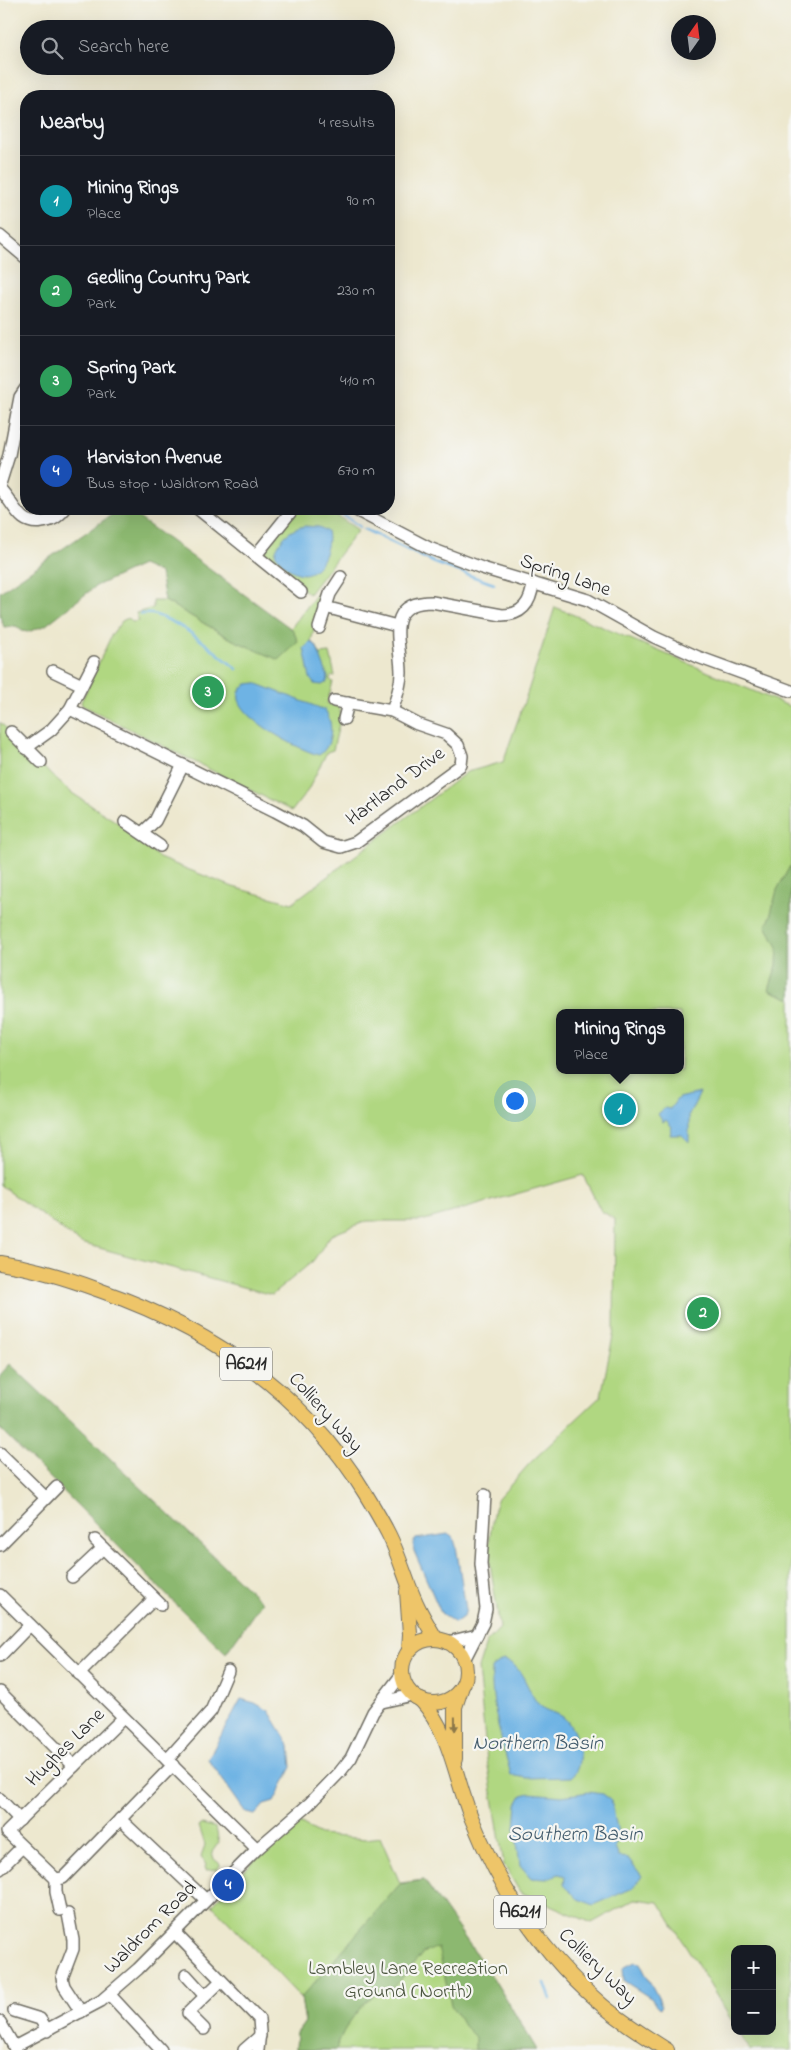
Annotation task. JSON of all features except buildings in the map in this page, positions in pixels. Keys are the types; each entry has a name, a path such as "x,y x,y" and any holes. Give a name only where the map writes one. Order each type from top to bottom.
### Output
{"main road":[{"name":"Colliery Way","path":"0,1263 73,1281 130,1300 172,1319 211,1341 266,1378 310,1419 350,1469 389,1536 418,1608 442,1641"},
{"name":"Colliery Way","path":"406,1575 410,1634 409,1651"},
{"path":"423,1641 442,1641 458,1650 464,1660 466,1672 462,1686 446,1701 431,1703 416,1698 405,1686 402,1674 404,1659 409,1651 423,1641"},
{"name":"Colliery Way","path":"454,1762 455,1706 462,1686"},
{"name":"Colliery Way","path":"416,1698 435,1718 454,1762 470,1816 484,1848 495,1872 526,1922 553,1956 602,2004 634,2029 667,2050"}],"street":[{"path":"0,236 20,253"},
{"path":"0,484 9,455 20,397"},
{"path":"0,489 23,520 29,523 52,521 58,515"},
{"path":"206,515 300,592"},
{"path":"256,555 288,515"},
{"name":"Spring Lane","path":"366,515 429,548 482,568 588,600 654,637 698,657 791,691"},
{"path":"319,628 330,594 340,578"},
{"path":"334,701 392,712 402,675 397,626 402,614 408,608 423,602 432,602 502,616 515,614 521,611 528,602 534,583"},
{"path":"325,608 397,626"},
{"path":"26,748 51,730 70,709 94,662"},
{"path":"53,671 82,685"},
{"path":"344,719 348,703"},
{"name":"Hartland Drive","path":"70,709 302,826 323,842 341,847 356,842 461,765 462,756 458,745 446,734 417,724 392,712"},
{"path":"11,732 41,762"},
{"path":"142,833 155,822 183,765"},
{"path":"125,822 160,846"},
{"path":"0,1453 46,1498"},
{"path":"0,1545 57,1486"},
{"path":"464,1660 483,1623 486,1609 481,1564 485,1495"},
{"path":"72,1577 99,1544 158,1602 79,1674"},
{"path":"0,1595 257,1849"},
{"path":"0,1656 30,1624"},
{"path":"442,1641 477,1634"},
{"path":"56,1879 63,1878 120,1819 170,1762 211,1711 228,1671"},
{"name":"Waldrom Road","path":"15,2049 110,1995 175,1933 257,1849 309,1804 340,1772 350,1758 367,1722 402,1674"},
{"path":"0,1692 74,1766"},
{"path":"382,1702 416,1698"},
{"name":"Hughes Lane","path":"22,1846 7,1832 123,1718"},
{"path":"0,1799 20,1820"},
{"path":"120,1819 206,1900"},
{"path":"0,1869 22,1846 56,1879 56,1892 73,1940 73,1949 62,1978 81,2012"},
{"path":"175,1933 259,2019 260,2036 258,2050"},
{"path":"186,1975 205,1996"},
{"path":"204,2029 188,2013 221,1981"},
{"path":"110,1995 154,2048"},
{"path":"14,2011 40,2020 48,2031"},
{"path":"0,2022 15,2049"},
{"path":"244,2050 260,2036"}],"green space":[{"path":"111,515 135,515 293,630 298,642 279,660 233,640 165,601 160,573 142,565 96,586 46,625 28,632 22,631 16,626 4,627 0,616 0,592"},
{"path":"292,515 336,515 358,530 309,594 263,554"},
{"path":"325,583 328,584 311,642 316,645 320,654 330,653 335,676 331,676 330,680 333,682 327,703 340,708 340,720 333,750 327,752 308,790 292,811 82,705 81,702 112,634 122,621 128,618 132,622 139,621 136,613 153,608 153,601 165,601 233,640 293,630 291,628"},
{"path":"555,607 791,707 791,2050 749,2050 740,2035 776,2035 776,1945 731,1945 731,2019 659,1902 635,1899 592,1923 520,1892 504,1865 487,1761 478,1668 486,1643 500,1628 488,1550 494,1508 497,1500 530,1463 601,1396 614,1331 615,1219 601,1211 583,1175 421,1221 367,1221 331,1235 313,1261 272,1295 81,1243 0,1185 0,722 52,776 72,793 135,834 159,858 233,887 292,903 467,772 503,762"},
{"path":"790,866 791,999 769,990 777,965 778,947 766,926 777,890"},
{"path":"10,1364 262,1602 226,1653 0,1429 0,1375"},
{"path":"298,1822 320,1835 366,1839 380,1837 400,1883 424,1880 493,1978 537,2050 296,2050 297,2033 305,2022 301,1998 212,1905 260,1854"},
{"path":"202,1824 216,1828 219,1842 212,1852 214,1859 220,1864 217,1869 206,1870 206,1865 201,1856 205,1845 199,1826"},
{"name":"Lambley Lane Recreation Ground (North)","path":"424,1880 493,1978 537,2050 475,2050 475,2037 464,2026 451,2005 438,1947 423,1953 390,1992 380,1989 366,2002 343,2032 336,2050 296,2050 297,2033 305,2022 301,1998 400,1884"}],"water":[{"path":"305,526 319,527 327,531 328,537 326,551 320,564 309,573 303,574 294,572 286,567 275,553 286,535 295,529"},
{"path":"311,642 316,645 328,677 327,682 322,685 314,684 310,678 304,648"},
{"path":"255,683 325,710 330,721 331,734 324,751 319,755 298,747 256,721 240,702 239,693 247,684"},
{"path":"700,1093 689,1115 689,1142 682,1135 670,1135 672,1127 666,1120 663,1122 658,1114 665,1108 670,1109 678,1098"},
{"path":"448,1534 453,1536 456,1546 466,1609 464,1616 455,1623 441,1613 414,1551 413,1543 416,1539"},
{"name":"Northern Basin","path":"503,1660 515,1666 539,1704 545,1709 560,1715 568,1722 576,1738 579,1756 576,1771 571,1777 527,1778 511,1775 497,1722 492,1682 492,1668"},
{"path":"241,1699 255,1703 269,1711 290,1746 292,1767 274,1802 264,1805 255,1815 246,1813 208,1759"},
{"name":"Southern Basin","path":"589,1792 603,1794 611,1800 618,1833 615,1848 619,1857 628,1858 642,1876 633,1888 594,1905 578,1899 564,1885 565,1876 559,1874 546,1879 531,1878 520,1865 515,1828 517,1804 522,1795 530,1793 562,1796"},
{"path":"635,1962 640,1963 662,2006 660,2008 652,1999 624,1981 623,1968"}],"waterway":[{"path":"343,515 360,527"},
{"path":"364,529 435,563 494,584"},
{"path":"141,614 154,614 178,625 237,669"},
{"path":"545,1983 551,1999"}],"place":[{"name":"Spring Park","path":"208,692"},
{"name":"Mining Rings","path":"620,1109"},
{"name":"Gedling Country Park","path":"703,1313"},
{"name":"Harviston Avenue","path":"228,1885"}]}
